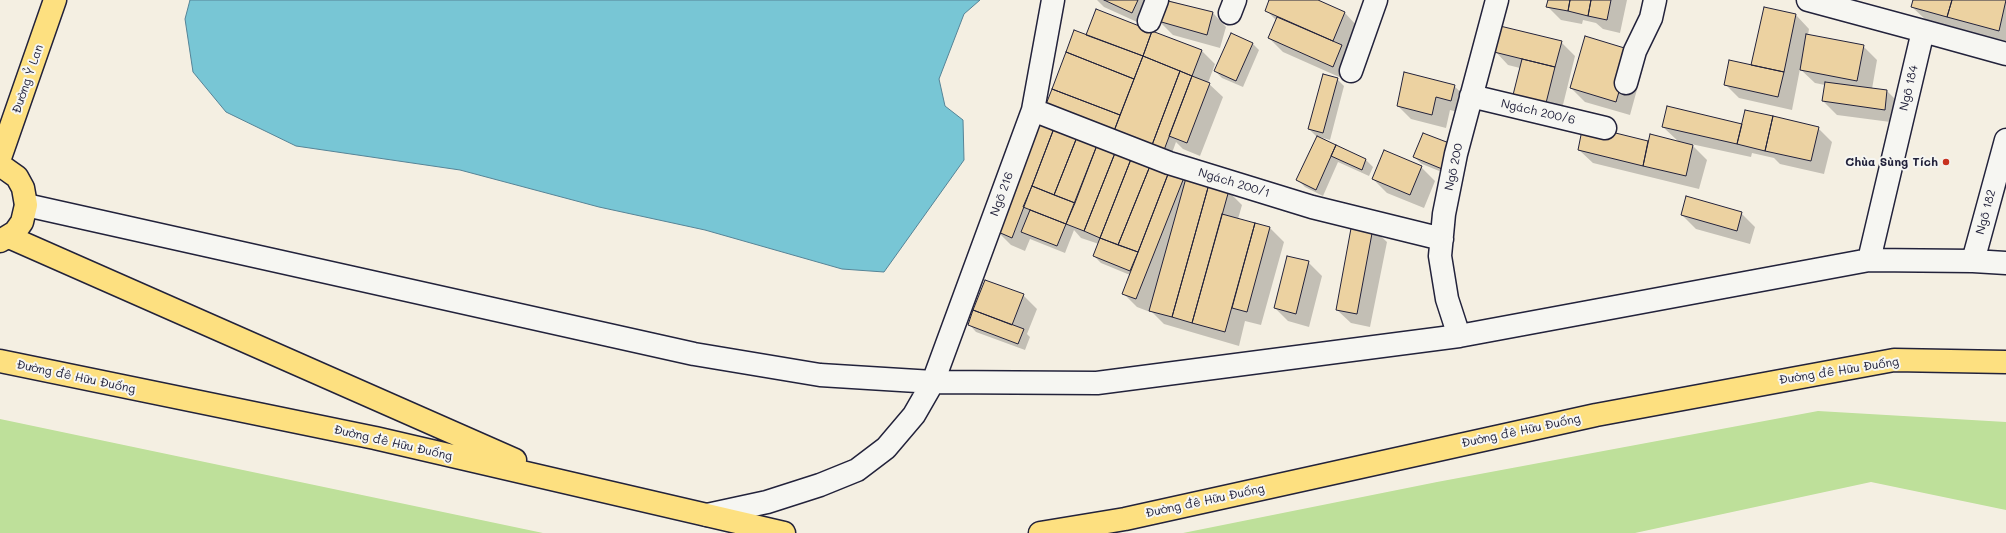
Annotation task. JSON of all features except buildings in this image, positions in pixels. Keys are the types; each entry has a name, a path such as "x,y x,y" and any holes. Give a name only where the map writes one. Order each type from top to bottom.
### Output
{"main road":[{"name":"Đường Ỷ Lan","path":"0,158 55,0"},
{"path":"0,165 17,177 24,188 26,205 22,222 15,232 5,239"},
{"path":"5,239 563,481"},
{"name":"Đường đê Hữu Đuống","path":"1040,533 1126,519 1596,415 1894,360 2006,362"},
{"name":"Đường đê Hữu Đuống","path":"0,361 375,438 784,533"}],"street":[{"name":"Ngõ 216","path":"707,515 767,502 820,485 857,470 886,448 914,415 933,382 1033,110 1053,0"},
{"path":"1149,21 1157,0"},
{"path":"1350,71 1376,0"},
{"name":"Ngõ 200","path":"1459,336 1447,299 1440,256 1444,214 1456,154 1497,0"},
{"path":"1626,83 1635,51 1651,18 1655,0"},
{"path":"1808,0 2006,54"},
{"name":"Ngõ 184","path":"1869,260 1923,32"},
{"name":"Ngách 200/6","path":"1471,96 1605,128"},
{"name":"Ngách 200/1","path":"1033,110 1169,163 1312,207 1442,239"},
{"name":"Ngõ 182","path":"1973,261 2006,140"},
{"path":"26,205 694,354 820,375 933,382 1097,382 1459,336 1869,260 1973,261 2006,263"}],"green space":[{"path":"1818,411 2006,422 2006,510 1871,482 1635,533 1183,533 1437,482"},
{"path":"0,419 543,533 0,533"}],"water":[{"path":"190,0 980,0 964,14 939,79 945,106 963,120 964,160 884,272 842,269 705,230 599,207 460,170 296,146 226,112 193,72 185,19"}],"place":[{"name":"Chùa Sùng Tích","path":"1946,162"}]}
